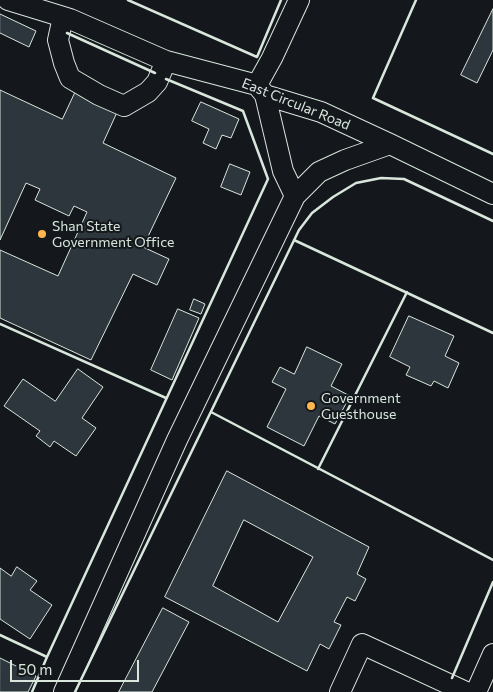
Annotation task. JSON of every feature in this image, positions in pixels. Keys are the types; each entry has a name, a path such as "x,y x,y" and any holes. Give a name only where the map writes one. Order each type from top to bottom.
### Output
{"street":[{"name":"East Circular Road","path":"8,0 70,19 166,61 261,90 321,112 493,194"},
{"path":"295,196 283,171 261,90 272,58 299,0"},
{"path":"63,17 58,40 70,78 124,106 148,92 157,82 166,61"},
{"path":"64,692 177,440 295,196 319,172 345,160 390,144"},
{"path":"340,692 362,644 466,692"},
{"path":"476,692 493,654"}],"building":[{"path":"493,9 493,50 477,83 461,75"},
{"path":"0,14 36,31 29,47 0,33"},
{"name":"Shan State Government Office","path":"83,76 124,97 103,143 176,178 143,247 169,259 157,285 133,274 91,360 0,318 0,250 58,276 87,212 74,206 69,216 35,200 40,189 26,183 0,240 0,90 62,119"},
{"path":"201,102 239,119 231,138 222,135 216,149 203,143 209,129 192,121"},
{"path":"230,164 250,172 241,195 221,187"},
{"path":"194,299 205,304 201,314 190,310"},
{"path":"178,309 199,318 172,380 151,370"},
{"path":"409,316 454,336 445,356 459,363 448,388 434,381 431,386 406,375 410,367 390,357"},
{"name":"Government Guesthouse","path":"307,347 342,364 331,386 350,396 335,424 319,416 304,446 267,427 286,389 272,382 280,367 294,374"},
{"path":"78,369 103,387 82,418 96,428 76,456 54,441 50,447 36,436 40,431 4,406 23,379 55,401"},
{"path":"227,471 369,547 357,574 366,579 355,601 347,597 334,622 341,625 329,649 320,644 307,671 165,597","holes":["244,520 313,557 278,622 213,586"]},
{"path":"17,567 37,581 30,590 52,605 30,639 0,619 0,568 11,576"},
{"path":"163,608 189,622 152,692 119,692"},
{"path":"0,658 36,676 28,692 0,692"}],"wall":[{"path":"128,0 257,57 281,0"},
{"path":"416,0 373,98 493,154"},
{"path":"67,33 155,73"},
{"path":"0,635 47,657 268,179 243,111 166,79"},
{"path":"75,692 299,230 312,213 356,183 381,178 404,179 493,221"},
{"path":"294,240 493,333"},
{"path":"318,469 407,292"},
{"path":"0,324 166,398"},
{"path":"211,412 493,560"},
{"path":"452,678 493,582"},
{"path":"32,692 47,657"}],"place":[{"name":"Shan State Government Office","path":"42,234"},
{"name":"Government Guesthouse","path":"311,406"}]}
